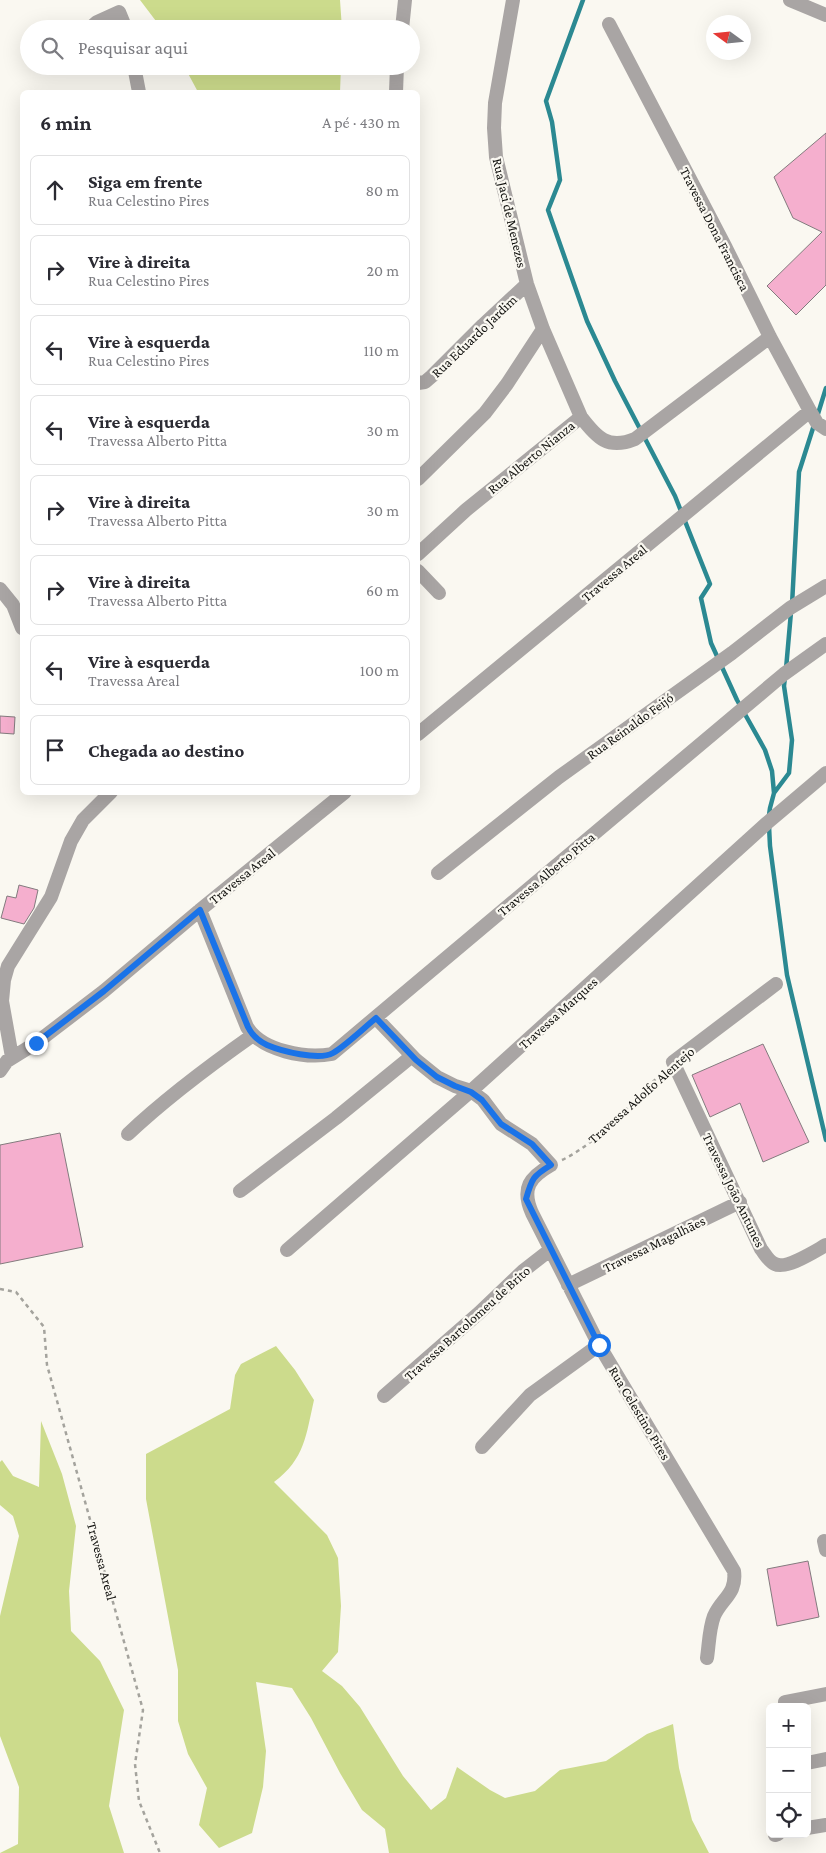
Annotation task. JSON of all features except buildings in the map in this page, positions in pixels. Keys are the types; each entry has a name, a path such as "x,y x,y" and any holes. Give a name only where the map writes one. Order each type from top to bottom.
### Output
{"street":[{"path":"403,20 405,0"},
{"name":"Rua Jaci de Menezes","path":"513,0 495,103 496,157 528,284 543,329 581,417"},
{"path":"790,0 826,15"},
{"path":"102,20 119,12 123,20"},
{"name":"Travessa Dona Francisca","path":"609,24 726,248 770,337 816,419"},
{"path":"136,75 139,90"},
{"path":"396,90 397,75"},
{"name":"Rua Eduardo Jardim","path":"420,383 425,382 432,376 483,325 528,284"},
{"path":"420,478 485,413 507,384 543,329"},
{"name":"Rua Alberto Nianza","path":"420,552 466,510 581,417 594,434 604,440 624,443 635,439 770,337"},
{"name":"Travessa Areal","path":"420,732 696,504 816,419"},
{"path":"420,573 440,593"},
{"name":"Rua Reinaldo Feijó","path":"438,873 559,777 732,653 790,608 826,586"},
{"path":"0,589 13,605 20,623"},
{"name":"Travessa Alberto Pitta","path":"253,1036 267,1045 290,1052 320,1056 332,1054 798,662 826,644"},
{"name":"Travessa Marques","path":"287,1250 471,1092 787,806 826,773"},
{"path":"12,1057 2,1001 4,980 8,966 51,897 71,841 83,820 108,795"},
{"name":"Travessa Areal","path":"0,1071 7,1061 36,1043 104,991 341,795"},
{"path":"128,1134 194,1077 253,1036 200,910"},
{"name":"Travessa Adolfo Alentejo","path":"673,1062 776,984"},
{"path":"376,1018 412,1056 437,1077 471,1092 482,1100 501,1124 532,1144 551,1165"},
{"path":"240,1192 412,1056"},
{"name":"Travessa João Antunes","path":"673,1062 761,1249 776,1265 785,1266 826,1245"},
{"name":"Rua Celestino Pires","path":"551,1165 537,1173 530,1183 526,1199 599,1345 734,1571 735,1580 732,1590 718,1608 714,1618 707,1658"},
{"name":"Travessa Magalhães","path":"568,1285 740,1202"},
{"name":"Travessa Bartolomeu de Brito","path":"384,1396 479,1313 522,1271 550,1250"},
{"path":"482,1446 530,1395 599,1345"},
{"path":"785,1702 826,1694"},
{"path":"811,1762 826,1759"},
{"path":"811,1827 826,1825"}],"path":[{"name":"Travessa Adolfo Alentejo","path":"551,1165 584,1147 673,1062"},
{"name":"Travessa Areal","path":"0,1289 16,1292 44,1327 47,1365 143,1710 135,1764 138,1801 160,1853"}],"green space":[{"path":"140,0 340,0 341,20 155,20"},
{"path":"189,75 341,75 340,90 197,90"},
{"path":"276,1346 295,1370 314,1400 303,1446 292,1464 274,1482 327,1535 338,1558 341,1606 338,1652 322,1671 342,1686 360,1707 403,1776 431,1810 446,1798 457,1767 505,1798 535,1791 560,1770 606,1761 647,1734 673,1724 679,1768 692,1820 709,1853 389,1853 385,1829 362,1810 311,1718 292,1688 256,1682 266,1751 263,1787 252,1833 219,1848 199,1825 207,1788 188,1754 178,1721 178,1670 146,1499 146,1454 230,1409 235,1375 241,1364"},
{"path":"41,1421 62,1474 76,1526 69,1591 71,1631 100,1661 124,1710 109,1806 124,1853 0,1853 18,1844 19,1787 0,1736 0,1616 19,1536 13,1516 0,1505 0,1462 2,1460 13,1476 39,1487"}],"waterway":[{"path":"583,0 546,101 552,122 560,180 548,210 587,321 615,381 675,496 710,584 701,598 711,643 737,700 765,750 772,771 774,793"},
{"path":"817,417 826,388"},
{"path":"792,605 799,472 814,425"},
{"path":"786,669 791,612"},
{"path":"769,815 774,793 789,773 792,740 784,686 785,677"},
{"path":"769,826 787,975 826,1140"}],"route":[{"path":"36,1043 104,991 200,910 253,1036 267,1045 290,1052 320,1056 332,1054 376,1018 416,1060 437,1077 471,1092 482,1100 501,1124 532,1144 540,1152 551,1165 537,1173 530,1183 526,1199 599,1345"}]}
